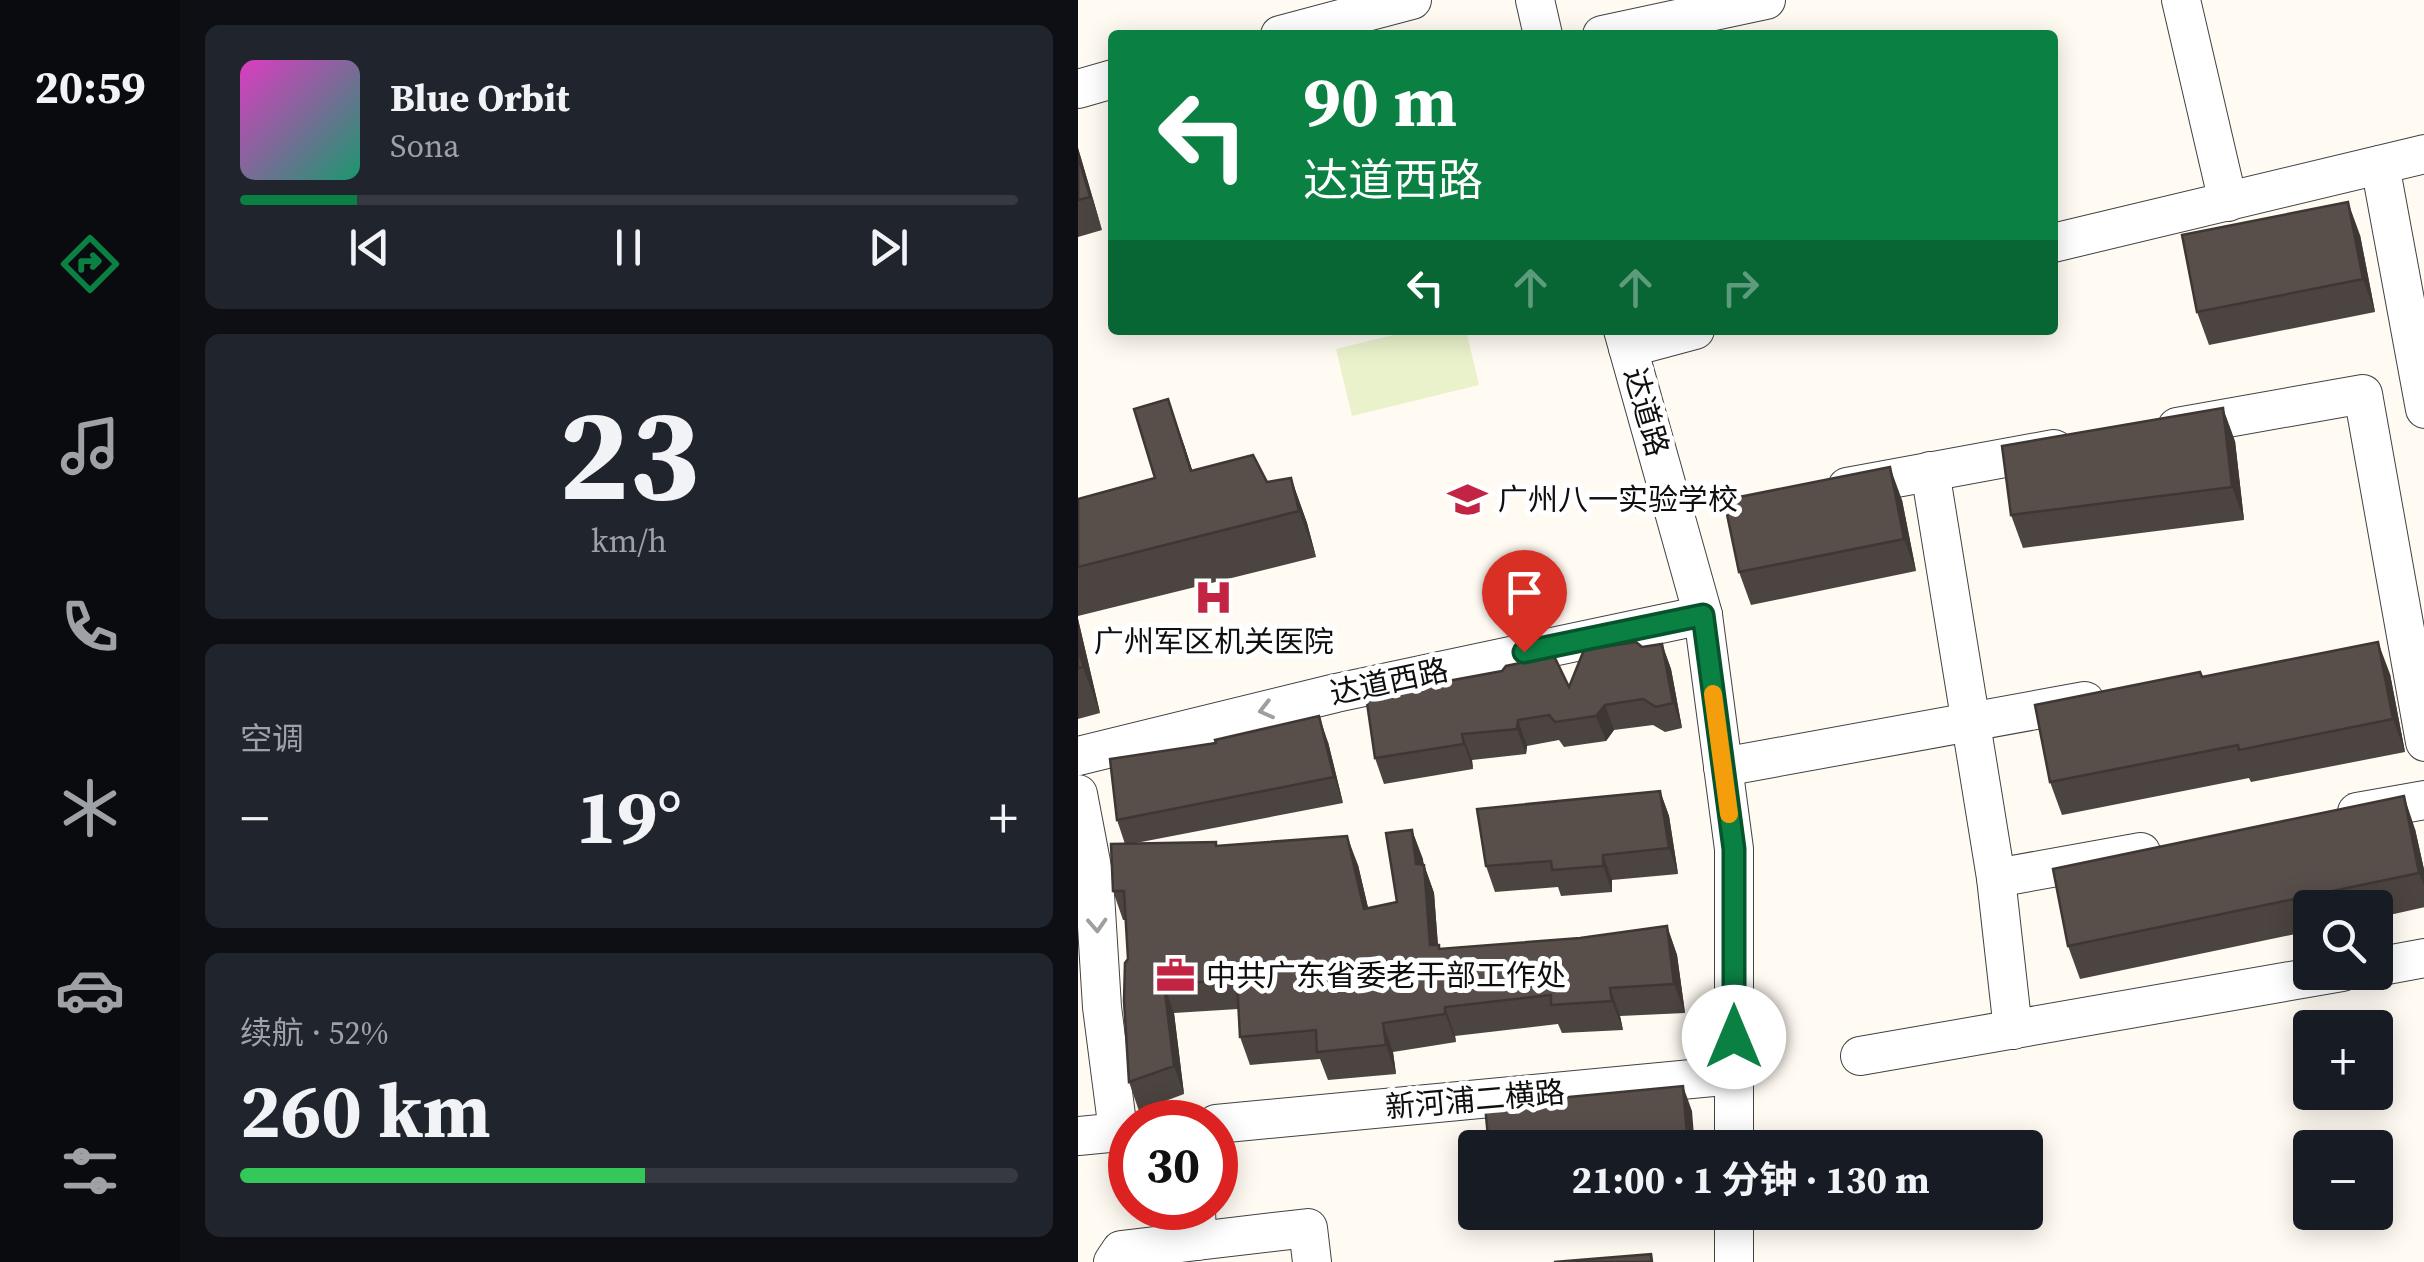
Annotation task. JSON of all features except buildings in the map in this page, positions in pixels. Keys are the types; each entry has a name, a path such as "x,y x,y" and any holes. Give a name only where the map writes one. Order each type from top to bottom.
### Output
{"street":[{"path":"1299,30 1412,0"},
{"path":"1535,0 1542,30"},
{"path":"1625,30 1766,0"},
{"path":"2181,0 2228,202"},
{"path":"1078,88 1108,80"},
{"path":"2058,242 2424,154"},
{"path":"2380,166 2424,408"},
{"path":"1625,339 1656,335"},
{"name":"达道路","path":"1625,339 1703,615 1734,849 1734,1130"},
{"path":"2148,432 2363,394 2424,742"},
{"path":"1820,492 2089,442"},
{"path":"1930,470 1996,878 2012,1030"},
{"name":"达道西路","path":"1078,756 1351,690 1703,615"},
{"path":"2369,649 2407,642"},
{"path":"1723,767 2122,694"},
{"path":"1078,794 1094,878 1090,1007 1116,1100"},
{"path":"2327,818 2424,800"},
{"path":"1996,878 2171,846"},
{"path":"2393,963 2424,958"},
{"path":"1860,1056 2293,981"},
{"name":"新河浦二横路","path":"1238,1122 1734,1075"},
{"path":"1078,1136 1108,1133"},
{"path":"1238,1226 1308,1228 1312,1262"},
{"path":"1114,1262 1121,1250 1179,1230"},
{"path":"1734,1230 1734,1262"}],"green space":[{"path":"1393,335 1467,335 1479,385 1352,416 1336,349"}],"slow traffic":[{"path":"1713,694 1729,814"}],"place":[{"name":"广州八一实验学校","path":"1468,500"},
{"name":"广州军区机关医院","path":"1214,598"},
{"name":"中共广东省委老干部工作处","path":"1176,976"}],"route":[{"path":"1524,652 1703,615 1734,849 1734,1037"}]}
